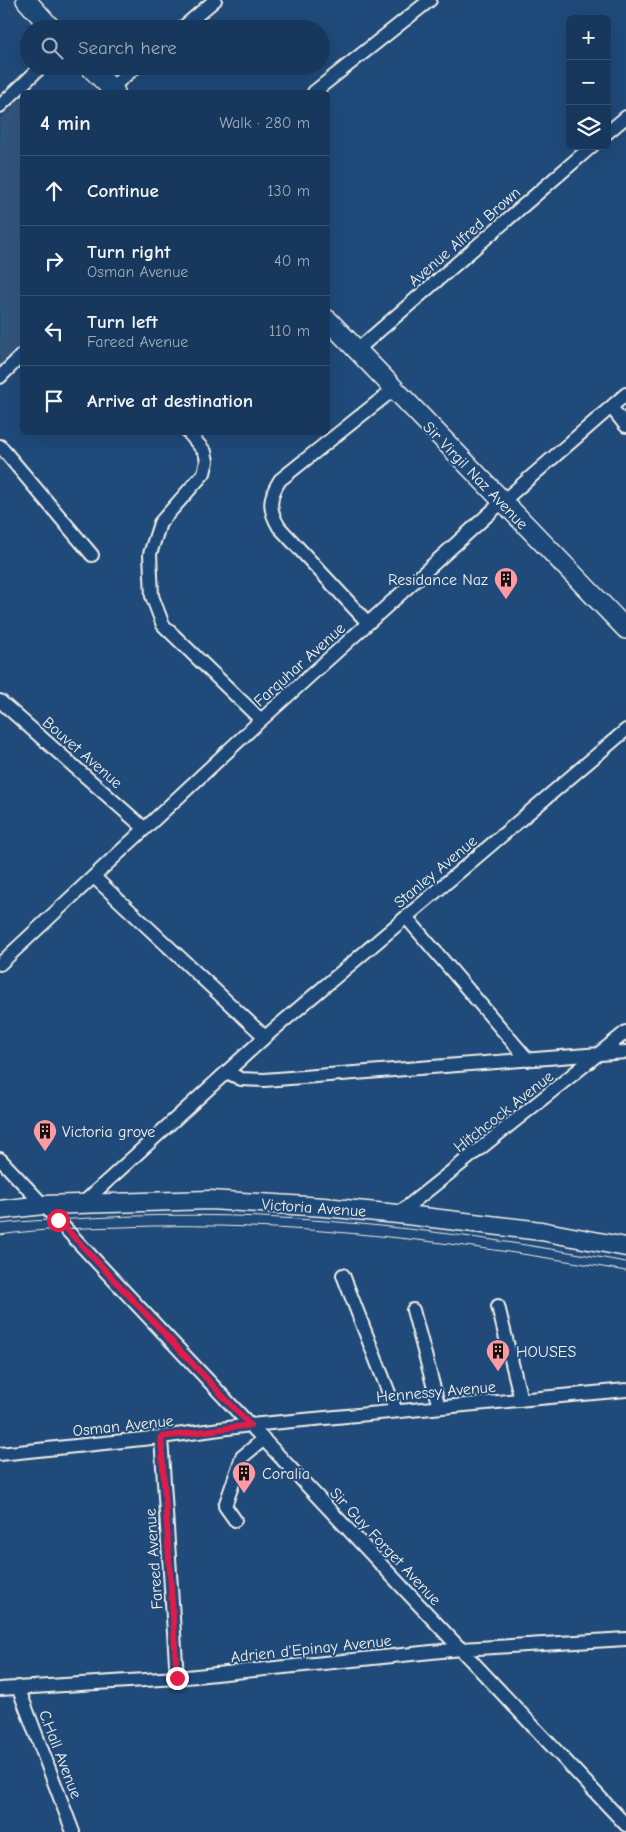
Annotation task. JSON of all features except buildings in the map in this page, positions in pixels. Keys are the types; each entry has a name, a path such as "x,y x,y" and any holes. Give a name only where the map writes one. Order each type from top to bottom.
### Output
{"main road":[{"path":"26,0 44,20"},
{"path":"98,75 113,90"},
{"name":"Sir Virgil Naz Avenue","path":"330,322 626,629"},
{"name":"Victoria Avenue","path":"0,1210 43,1205 210,1200 398,1214 541,1231 626,1247"}],"street":[{"path":"191,20 214,0"},
{"path":"317,90 430,0"},
{"path":"0,106 33,75"},
{"path":"113,90 128,75"},
{"path":"611,130 626,117"},
{"name":"Avenue Alfred Brown","path":"357,350 587,150"},
{"path":"0,377 20,358"},
{"path":"368,623 279,526 272,515 270,504 272,492 280,480 394,389"},
{"name":"Farquhar Avenue","path":"0,964 261,720 502,502 626,394"},
{"path":"611,407 626,426"},
{"path":"191,435 205,452 207,461 204,473 160,523 150,554 152,596 163,625 261,720"},
{"path":"0,446 92,554"},
{"name":"Bouvet Avenue","path":"0,701 144,828"},
{"name":"Stanley Avenue","path":"81,1205 265,1038 626,730"},
{"path":"94,877 265,1038"},
{"path":"406,917 528,1060"},
{"name":"Hitchcock Avenue","path":"398,1214 626,1032"},
{"path":"227,1072 241,1079 264,1080 626,1052"},
{"name":"Sir Guy Forget Avenue","path":"0,1159 626,1825"},
{"path":"343,1274 396,1411"},
{"path":"498,1306 521,1400"},
{"path":"413,1310 440,1408"},
{"name":"Hennessy Avenue","path":"250,1425 626,1390"},
{"name":"Osman Avenue","path":"0,1454 161,1437 250,1425"},
{"name":"Fareed Avenue","path":"161,1437 177,1678"},
{"path":"235,1520 225,1506 242,1457 264,1439"},
{"name":"Adrien d'Epinay Avenue","path":"0,1689 177,1678 461,1649 626,1639"},
{"name":"C.Hall Avenue","path":"18,1687 73,1832"}],"shaded area":[{"path":"20,100 20,351 0,370 0,119"}],"tram line":[{"path":"0,1224 158,1215 292,1219 426,1231 560,1250 626,1262"},
{"path":"0,1235 30,1231 106,1227 184,1226 311,1230 438,1242 626,1271"}],"place":[{"name":"Residance Naz","path":"506,600"},
{"name":"Victoria grove","path":"45,1152"},
{"name":"HOUSES","path":"498,1372"},
{"name":"Coralia","path":"244,1494"}],"route":[{"path":"58,1220 250,1425 161,1437 177,1678"}]}
